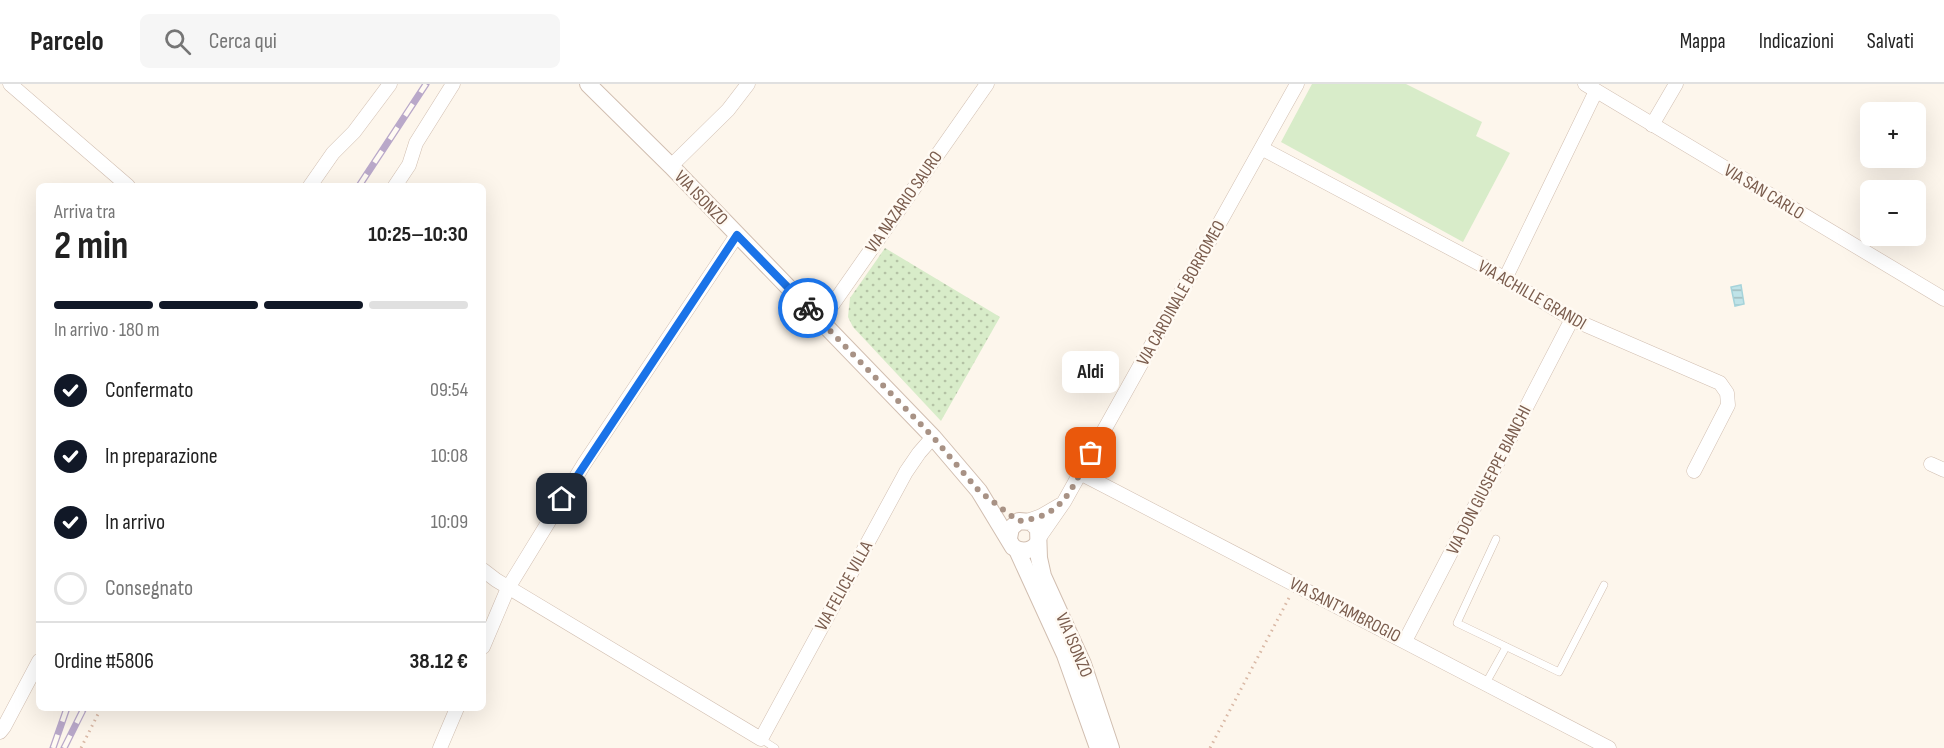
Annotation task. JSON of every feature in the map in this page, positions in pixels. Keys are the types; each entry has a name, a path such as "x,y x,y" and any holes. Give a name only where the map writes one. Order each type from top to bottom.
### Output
{"street":[{"path":"10,84 125,183"},
{"path":"312,183 333,153 354,132 390,84"},
{"path":"397,183 411,161 416,143 453,84"},
{"name":"VIA ISONZO","path":"588,84 671,166 933,437 979,491 1013,544 1065,655 1098,748"},
{"name":"VIA ISONZO","path":"671,166 728,110 748,84"},
{"name":"VIA NAZARIO SAURO","path":"821,321 987,84"},
{"name":"VIA CARDINALE BORROMEO","path":"1039,541 1064,502 1263,149 1297,84"},
{"path":"1652,124 1676,84"},
{"path":"1505,279 1591,87"},
{"name":"VIA SAN CARLO","path":"1591,87 1944,298"},
{"name":"VIA ACHILLE GRANDI","path":"1263,149 1505,279 1572,319 1722,385 1727,393 1728,405 1694,471"},
{"path":"486,640 508,588 584,464 737,235"},
{"name":"VIA DON GIUSEPPE BIANCHI","path":"1406,641 1572,319"},
{"name":"VIA FELICE VILLA","path":"761,739 906,472 933,437"},
{"name":"VIA SANT'AMBROGIO","path":"1080,473 1609,748"},
{"name":"VIA ISONZO","path":"979,491 1023,521"},
{"path":"1023,521 1038,529 1039,541 1031,550 1013,544 1011,528 1023,521 1046,514 1064,502"},
{"name":"VIA ISONZO","path":"1039,541 1039,563 1043,576 1083,664 1111,748"},
{"path":"486,572 508,588 761,739"},
{"path":"0,732 36,666"},
{"path":"440,748 456,711"}],"lane":[{"path":"1496,540 1457,623 1559,672 1604,585"},
{"path":"1486,683 1506,646"},
{"path":"761,739 775,748"}],"path":[{"path":"1210,748 1296,585"},
{"path":"81,748 100,711"}],"green space":[{"path":"1312,84 1406,84 1482,122 1476,136 1510,153 1463,242 1281,142"},
{"path":"885,248 1000,317 941,421 853,327 848,317 850,298"}],"water":[{"path":"1741,285 1744,304 1735,306 1731,287"}],"railway":[{"path":"361,183 426,84"},
{"path":"53,748 66,711"},
{"path":"64,748 82,711"}],"way so far":[{"path":"808,308 933,437 979,491 1018,521 1041,516 1064,502 1091,453"}],"place":[{"name":"Aldi","path":"1091,453"}],"route":[{"path":"562,499 737,235 808,308"}]}
